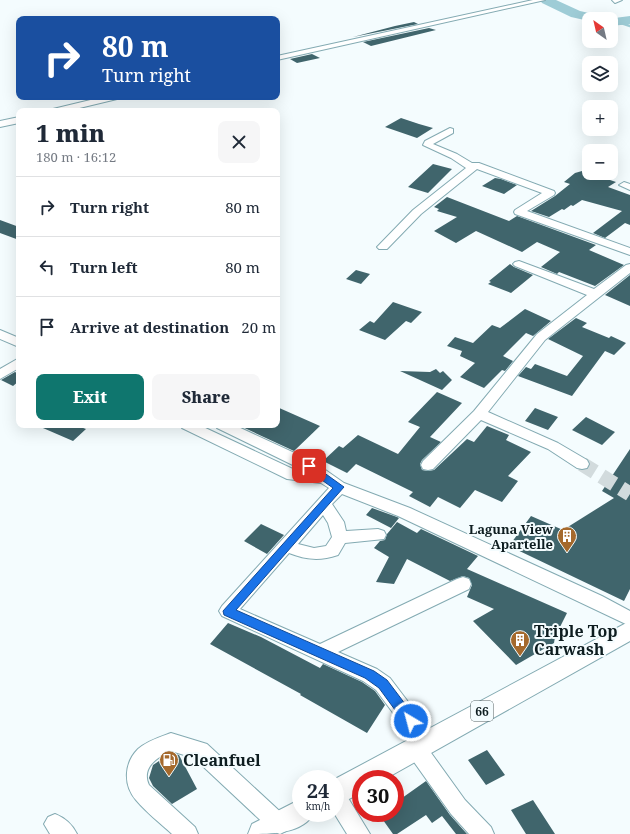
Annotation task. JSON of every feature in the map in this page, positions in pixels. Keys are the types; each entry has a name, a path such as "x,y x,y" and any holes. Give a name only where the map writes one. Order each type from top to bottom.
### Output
{"main road":[{"name":"66","path":"344,789 630,630"}],"street":[{"path":"280,57 542,0"},
{"path":"68,108 102,100"},
{"path":"0,124 16,121"},
{"path":"450,131 428,143 428,146 454,156 473,168"},
{"path":"383,247 417,212 476,166 550,193 519,212 630,252"},
{"path":"519,264 595,294"},
{"path":"428,465 479,414 542,337 630,267"},
{"path":"0,334 16,342"},
{"path":"0,375 16,364"},
{"path":"479,414 553,446 582,464"},
{"path":"193,428 292,475 324,478"},
{"path":"228,428 309,466 324,478 339,487 404,512 596,601 630,619"},
{"path":"339,487 228,611 370,675 383,684 458,806 483,834"},
{"path":"287,546 304,553 318,555 332,551 340,537 336,522 324,504"},
{"path":"340,537 378,535"},
{"path":"319,653 463,584"},
{"path":"187,834 142,792 136,779 138,766 145,756 156,748 171,742 200,751 281,823"},
{"path":"344,809 359,834"}],"building":[{"path":"414,22 418,24 353,37 395,26"},
{"path":"429,28 436,30 371,46 363,42"},
{"path":"312,54 320,58 297,63 290,59"},
{"path":"401,118 433,128 417,138 385,127"},
{"path":"433,164 452,169 428,193 408,187"},
{"path":"582,171 582,180 610,180 616,182 608,187 630,195 630,225 625,223 605,238 593,233 622,211 582,200 573,206 571,205 564,210 562,209 549,217 531,211 555,196 570,184 564,182 575,173"},
{"path":"495,178 517,185 504,194 482,186"},
{"path":"447,197 509,221 517,216 596,245 589,250 624,265 595,286 559,272 557,274 541,267 560,252 537,242 522,252 476,231 456,243 434,231 457,217 437,211 439,209 434,207"},
{"path":"0,220 16,226 16,239 0,233"},
{"path":"510,264 533,275 511,293 488,284 491,282 489,281"},
{"path":"356,270 370,274 361,284 346,279"},
{"path":"630,275 630,306 605,295"},
{"path":"393,302 422,312 411,323 406,321 385,340 359,330 370,321 374,323"},
{"path":"525,309 551,321 533,336 526,333 503,356 513,361 505,371 502,370 484,388 460,377 475,363 460,356 462,351 447,346 455,337 473,343 492,325 500,328"},
{"path":"576,318 587,323 582,327 609,338 611,336 626,343 614,355 605,351 572,396 518,376 526,367 531,369 535,364 567,376 583,356 548,339"},
{"path":"436,369 440,373 443,371 452,380 442,390 400,371 430,372"},
{"path":"16,372 16,384 13,386 1,380"},
{"path":"437,392 462,403 430,437 441,442 422,460 420,464 422,470 434,470 467,439 474,442 487,426 509,435 506,440 531,452 508,476 518,481 502,502 475,490 460,508 438,497 430,507 409,496 413,492 356,464 347,473 323,461 339,446 343,448 358,435 398,454 420,427 408,422"},
{"path":"280,408 320,426 294,451 244,428 280,428"},
{"path":"535,408 558,417 548,430 525,421"},
{"path":"586,417 615,432 602,445 572,430"},
{"path":"43,428 86,429 73,441"},
{"path":"630,449 630,589 624,601 509,546 531,516 563,530 614,498 602,491"},
{"path":"372,508 399,518 391,528 366,515"},
{"path":"397,522 417,533 421,529 478,556 467,569 567,613 555,637 554,643 516,665 473,621 494,609 467,597 472,585 469,578 463,576 450,581 407,559 394,584 376,582 389,557 374,548 380,541 385,540 387,534"},
{"path":"261,524 284,535 267,554 244,541"},
{"path":"228,623 261,637 320,668 323,664 362,682 375,691 385,705 367,733 300,695 301,694 210,644"},
{"path":"487,750 505,775 486,785 468,760"},
{"name":"Cleanfuel","path":"171,753 179,755 197,789 172,804 153,786 149,778 153,765"},
{"path":"426,781 450,815 467,834 456,834 442,816 432,823 426,815 397,834 393,834 384,822 404,822 404,797"},
{"path":"533,800 555,834 526,834 511,810"}],"waterway":[{"path":"546,0 582,15"},
{"path":"618,21 630,20"},
{"path":"618,22 630,26"}],"tunnel":[{"path":"582,464 630,494"}],"place":[{"name":"Laguna View Apartelle","path":"567,553"},
{"name":"Triple Top Carwash","path":"520,657"},
{"name":"Cleanfuel","path":"169,777"}],"route":[{"path":"309,466 324,478 339,487 228,611 370,675 383,684 411,721"}]}
